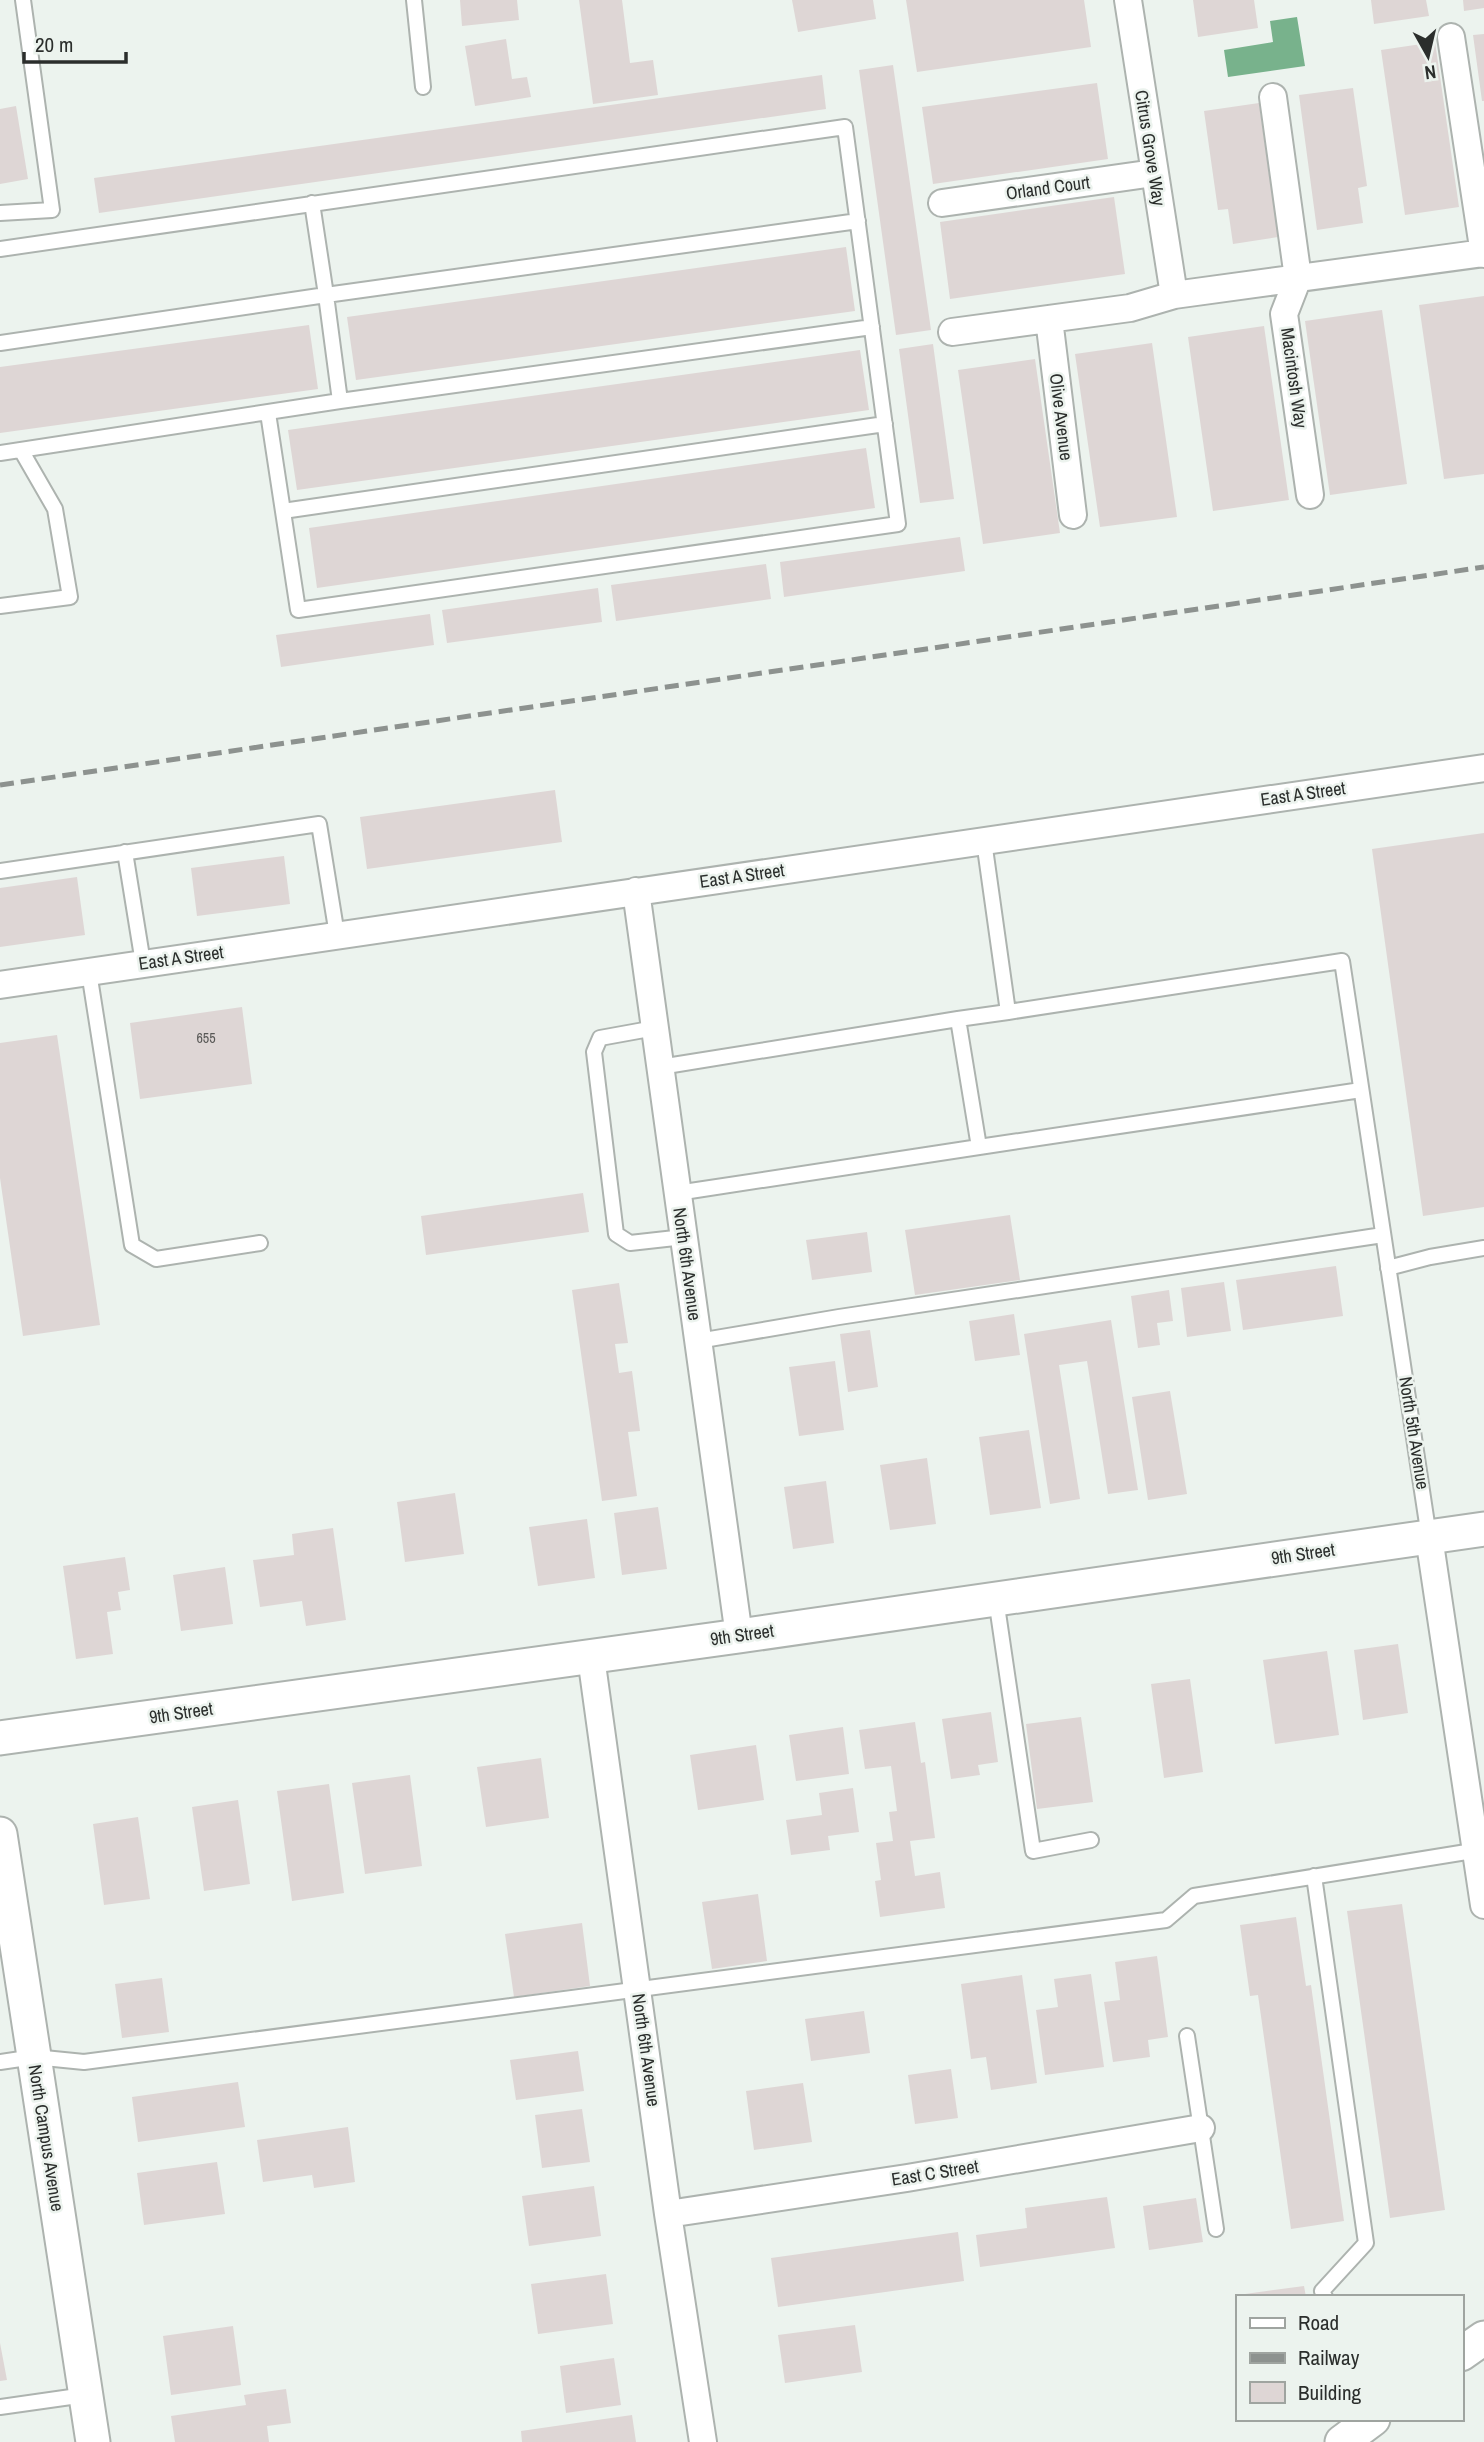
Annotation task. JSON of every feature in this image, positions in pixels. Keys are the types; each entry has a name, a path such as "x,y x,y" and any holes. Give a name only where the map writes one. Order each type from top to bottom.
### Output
{"street":[{"name":"Citrus Grove Way","path":"1128,0 1174,295"},
{"path":"952,332 1130,308 1174,295 1484,254 1451,37"},
{"name":"Macintosh Way","path":"1273,97 1298,278 1284,314 1310,495"},
{"name":"Orland Court","path":"942,203 1154,173"},
{"name":"Olive Avenue","path":"1049,319 1073,515"},
{"name":"East A Street","path":"0,985 1484,768"},
{"name":"North 6th Avenue","path":"636,891 739,1636"},
{"name":"9th Street","path":"0,1738 591,1657 1484,1529"},
{"name":"North 5th Avenue","path":"1429,1536 1480,1850 1484,1905"},
{"name":"North 6th Avenue","path":"591,1657 668,2214 704,2442"},
{"name":"North Campus Avenue","path":"0,1834 93,2442"},
{"name":"East C Street","path":"668,2214 906,2178 1201,2128"},
{"path":"1463,2353 1484,2338"},
{"path":"1342,2442 1370,2421"}],"lane":[{"path":"0,213 52,210 23,0"},
{"path":"414,0 423,87"},
{"path":"0,249 845,127 898,524 298,610 268,413"},
{"path":"312,203 340,401"},
{"path":"0,343 858,221"},
{"path":"0,453 340,401 872,327"},
{"path":"282,511 885,424"},
{"path":"0,606 70,597 55,509 21,450"},
{"path":"0,871 319,824 337,935"},
{"path":"660,1067 1007,1012 984,841"},
{"path":"125,852 143,964"},
{"name":"North 5th Avenue","path":"1007,1012 1342,961 1429,1536"},
{"path":"89,972 132,1245 156,1259 260,1243"},
{"path":"958,1019 979,1147"},
{"path":"655,1028 600,1038 594,1052 616,1234 630,1243 684,1237"},
{"path":"677,1193 1362,1090"},
{"path":"698,1341 839,1317 1383,1235"},
{"path":"1388,1268 1430,1257 1484,1248"},
{"path":"995,1598 1033,1850 1091,1840"},
{"path":"0,2062 34,2057 85,2062 1166,1920 1194,1896 1480,1850"},
{"path":"1314,1876 1366,2243 1321,2291 1324,2295"},
{"path":"1187,2036 1216,2229"},
{"path":"0,2407 85,2395"}],"shaded area":[{"path":"1297,17 1305,66 1228,77 1224,50 1273,42 1270,21"}],"building":[{"path":"460,0 517,0 519,20 462,26"},
{"path":"579,0 622,0 630,63 653,60 658,95 593,104"},
{"path":"792,0 873,0 876,19 798,32"},
{"path":"906,0 1084,0 1091,47 917,72"},
{"path":"1193,0 1254,0 1258,28 1198,37"},
{"path":"1371,0 1426,0 1429,16 1374,24"},
{"path":"1463,0 1484,0 1484,8 1464,11"},
{"path":"1484,34 1484,101 1482,101 1473,35"},
{"path":"506,39 512,79 527,77 531,97 475,106 465,46"},
{"path":"1435,42 1459,207 1405,215 1381,50"},
{"path":"893,65 931,330 896,335 859,70"},
{"path":"822,75 826,109 99,213 94,178"},
{"path":"1097,83 1108,159 933,184 922,107"},
{"path":"1353,88 1367,186 1358,188 1363,223 1317,230 1299,95"},
{"path":"1259,103 1278,237 1233,244 1228,209 1218,210 1204,111"},
{"path":"16,106 28,179 0,184 0,109"},
{"path":"1114,197 1125,274 950,299 940,222"},
{"path":"846,247 855,311 356,380 347,317"},
{"path":"1484,296 1484,474 1444,479 1419,305"},
{"path":"1382,310 1407,484 1330,495 1305,321"},
{"path":"309,325 318,389 0,433 0,367"},
{"path":"1264,326 1289,500 1213,511 1188,337"},
{"path":"1152,343 1177,517 1100,527 1075,354"},
{"path":"933,344 954,499 920,503 899,349"},
{"path":"860,350 869,410 297,490 288,430"},
{"path":"1035,359 1060,533 983,544 958,370"},
{"path":"866,448 875,508 317,588 309,528"},
{"path":"960,537 965,571 784,597 780,562"},
{"path":"766,564 771,599 616,621 611,585"},
{"path":"598,588 602,622 447,643 442,610"},
{"path":"430,614 434,645 281,667 276,635"},
{"path":"555,790 562,842 367,869 360,817"},
{"path":"1484,833 1484,1207 1423,1216 1372,849"},
{"path":"284,856 290,904 197,916 191,868"},
{"path":"77,877 85,935 0,947 0,888"},
{"path":"242,1007 252,1084 140,1099 130,1023"},
{"path":"57,1035 100,1325 23,1336 0,1178 0,1043"},
{"path":"583,1193 589,1232 426,1255 421,1216"},
{"path":"1010,1215 1020,1280 915,1295 905,1230"},
{"path":"867,1232 872,1272 812,1280 806,1240"},
{"path":"1336,1266 1343,1316 1243,1330 1236,1280"},
{"path":"1224,1282 1231,1331 1187,1337 1181,1288"},
{"path":"619,1283 628,1343 615,1344 619,1373 632,1371 640,1431 628,1432 637,1496 602,1501 572,1290"},
{"path":"1169,1290 1173,1321 1157,1323 1160,1345 1138,1348 1131,1296"},
{"path":"1014,1314 1020,1355 975,1361 969,1321"},
{"path":"1111,1320 1138,1490 1108,1494 1087,1361 1059,1365 1080,1499 1050,1504 1024,1334"},
{"path":"870,1330 878,1387 848,1392 840,1334"},
{"path":"835,1361 844,1430 799,1436 789,1367"},
{"path":"1170,1391 1187,1494 1148,1500 1132,1397"},
{"path":"1029,1430 1041,1508 990,1515 979,1437"},
{"path":"927,1458 936,1524 890,1530 880,1465"},
{"path":"826,1481 834,1543 793,1549 784,1487"},
{"path":"455,1493 464,1554 405,1562 397,1502"},
{"path":"658,1507 667,1569 622,1575 614,1513"},
{"path":"587,1519 595,1578 538,1586 529,1527"},
{"path":"333,1528 346,1620 306,1626 302,1601 260,1607 253,1560 294,1555 292,1534"},
{"path":"125,1557 130,1590 118,1592 121,1610 107,1612 113,1654 76,1659 63,1566"},
{"path":"225,1567 233,1624 181,1631 173,1575"},
{"path":"1398,1644 1408,1713 1363,1720 1354,1650"},
{"path":"1327,1651 1339,1735 1275,1744 1263,1660"},
{"path":"1190,1679 1203,1772 1164,1778 1151,1684"},
{"path":"991,1712 998,1762 978,1765 980,1775 951,1779 942,1719"},
{"path":"1081,1717 1093,1802 1037,1809 1026,1724"},
{"path":"915,1722 921,1763 925,1762 935,1838 910,1841 915,1876 940,1872 945,1908 880,1917 875,1881 881,1880 876,1843 893,1841 889,1812 897,1811 891,1766 865,1769 859,1730"},
{"path":"843,1727 849,1774 796,1781 789,1735"},
{"path":"756,1745 764,1800 698,1810 690,1755"},
{"path":"541,1758 549,1818 486,1827 477,1767"},
{"path":"410,1775 422,1866 365,1874 352,1783"},
{"path":"329,1784 344,1893 292,1901 277,1791"},
{"path":"853,1788 859,1832 828,1836 830,1850 791,1855 786,1820 822,1815 819,1793"},
{"path":"238,1800 250,1884 204,1891 192,1807"},
{"path":"138,1817 150,1899 104,1905 93,1824"},
{"path":"758,1894 767,1961 712,1969 702,1902"},
{"path":"1402,1904 1445,2210 1390,2218 1347,1911"},
{"path":"1296,1917 1306,1986 1311,1985 1344,2221 1291,2229 1258,1995 1250,1996 1240,1925"},
{"path":"582,1923 590,1986 514,1997 505,1934"},
{"path":"1157,1956 1168,2037 1148,2040 1150,2057 1113,2062 1104,2002 1120,2000 1115,1962"},
{"path":"1091,1974 1104,2067 1045,2075 1036,2010 1058,2007 1054,1979"},
{"path":"1022,1975 1037,2083 991,2090 986,2057 971,2059 961,1984"},
{"path":"162,1978 169,2032 122,2038 115,1984"},
{"path":"864,2011 870,2053 811,2061 805,2019"},
{"path":"578,2051 584,2091 516,2100 510,2060"},
{"path":"951,2069 958,2118 915,2124 908,2075"},
{"path":"238,2082 245,2127 138,2142 132,2097"},
{"path":"803,2083 812,2142 754,2150 746,2091"},
{"path":"582,2109 590,2162 542,2168 535,2115"},
{"path":"348,2127 355,2182 314,2188 312,2175 263,2182 257,2140"},
{"path":"217,2162 225,2214 144,2225 137,2173"},
{"path":"594,2186 601,2236 529,2246 522,2196"},
{"path":"1107,2197 1115,2248 980,2267 976,2235 1027,2228 1025,2208"},
{"path":"1196,2198 1203,2242 1149,2250 1143,2206"},
{"path":"958,2232 964,2281 778,2307 771,2258"},
{"path":"606,2274 613,2324 538,2334 531,2284"},
{"path":"1304,2286 1306,2295 1245,2295"},
{"path":"855,2325 862,2372 785,2383 778,2335"},
{"path":"233,2326 241,2385 171,2395 163,2336"},
{"path":"0,2343 7,2380 0,2381"},
{"path":"614,2358 621,2405 566,2413 560,2366"},
{"path":"286,2389 291,2423 267,2426 269,2442 175,2442 171,2416 246,2405 244,2395"},
{"path":"632,2415 636,2442 522,2442 521,2431"}],"railway":[{"path":"0,785 1484,567"}]}
